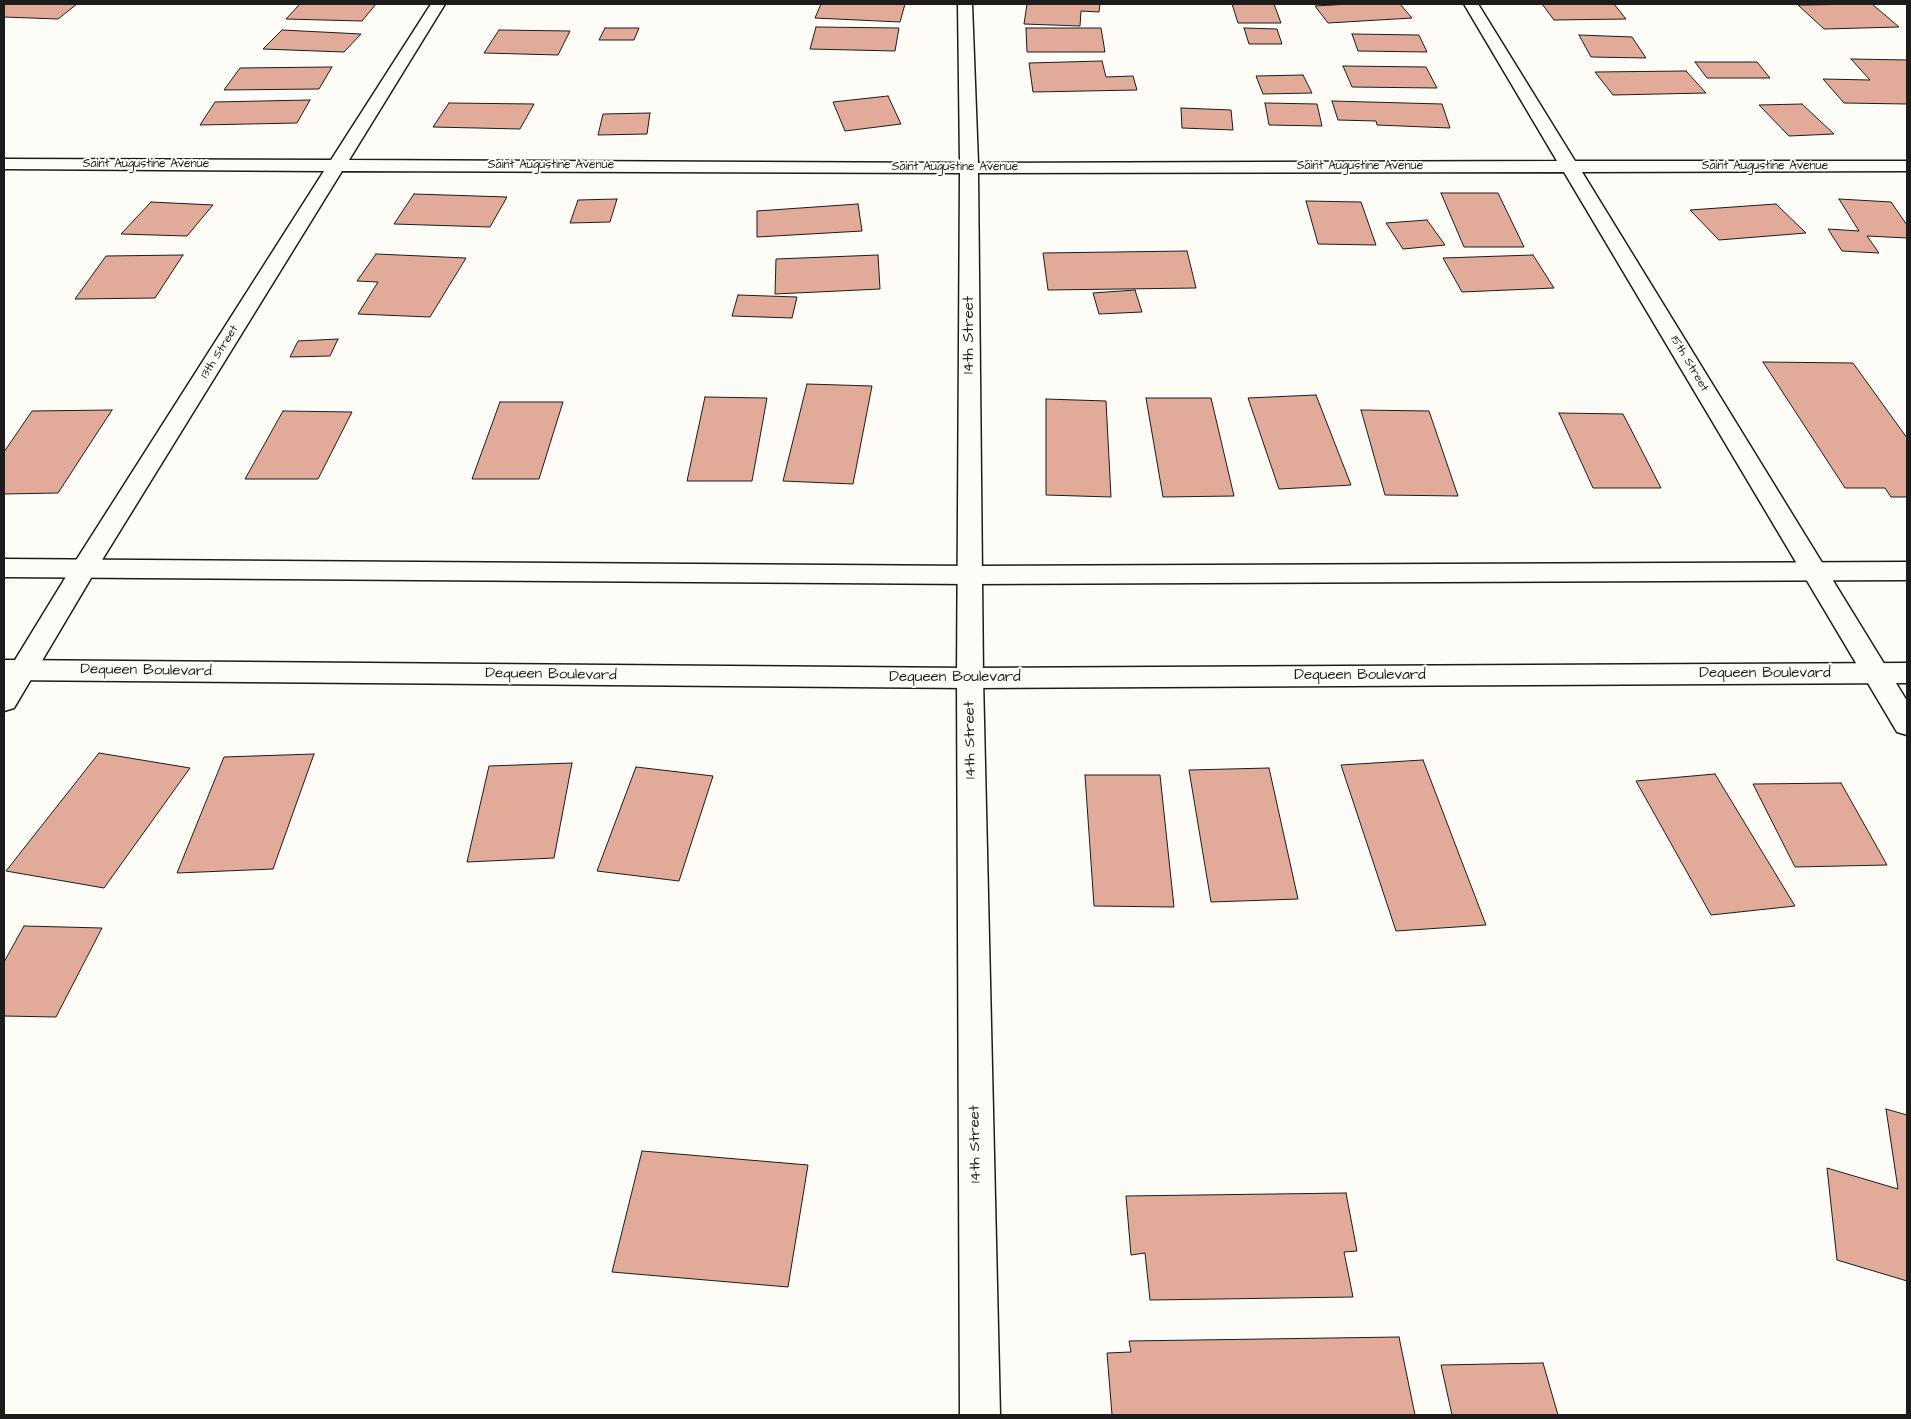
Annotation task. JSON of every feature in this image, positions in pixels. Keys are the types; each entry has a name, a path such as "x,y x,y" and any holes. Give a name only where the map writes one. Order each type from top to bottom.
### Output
{"street":[{"name":"13th Street","path":"4,701 13,670 84,568 438,4"},
{"name":"14th Street","path":"965,4 969,168 972,575 970,678 980,1415"},
{"name":"15th Street","path":"1470,4 1907,724"},
{"name":"Saint Augustine Avenue","path":"4,164 969,168 1907,166"},
{"path":"4,568 972,575 1907,571"},
{"name":"Dequeen Boulevard","path":"13,670 970,678 1907,673"}],"building":[{"path":"4,4 77,4 58,19 4,17"},
{"path":"300,4 376,4 362,21 286,19"},
{"path":"821,4 905,4 900,22 815,18"},
{"path":"1027,4 1100,4 1099,12 1081,11 1080,26 1024,24"},
{"path":"1232,4 1274,4 1281,23 1238,23"},
{"path":"1400,4 1412,18 1328,23 1315,6"},
{"path":"1542,4 1614,4 1626,19 1554,20"},
{"path":"1872,4 1899,27 1824,29 1798,5"},
{"path":"816,27 899,28 895,51 810,49"},
{"path":"605,28 639,28 634,40 599,40"},
{"path":"1026,28 1101,28 1105,52 1027,52"},
{"path":"1244,28 1277,29 1282,44 1249,44"},
{"path":"282,30 361,34 344,52 263,49"},
{"path":"499,30 570,31 558,55 484,53"},
{"path":"1352,34 1419,35 1427,52 1358,51"},
{"path":"1579,35 1632,37 1646,58 1591,57"},
{"path":"1851,59 1907,60 1907,104 1844,103 1823,79 1870,80"},
{"path":"1102,61 1106,77 1133,76 1137,90 1033,92 1029,63"},
{"path":"1695,62 1757,62 1770,78 1707,78"},
{"path":"1343,66 1426,67 1437,88 1352,87"},
{"path":"332,67 319,89 224,90 240,68"},
{"path":"1686,71 1706,93 1613,95 1595,72"},
{"path":"1303,75 1312,93 1263,94 1256,76"},
{"path":"888,96 901,124 845,131 833,102"},
{"path":"310,100 297,123 200,125 215,102"},
{"path":"1332,101 1442,104 1450,128 1377,125 1376,121 1338,120"},
{"path":"449,103 534,104 520,129 433,127"},
{"path":"1265,103 1317,104 1322,126 1269,125"},
{"path":"1802,104 1834,134 1789,136 1759,105"},
{"path":"1181,108 1231,110 1233,130 1182,128"},
{"path":"650,113 647,134 598,135 603,114"},
{"path":"1441,193 1498,193 1524,247 1464,247"},
{"path":"414,194 507,197 490,227 394,224"},
{"path":"617,199 610,222 570,223 578,200"},
{"path":"1839,199 1891,202 1907,225 1907,238 1867,236 1879,253 1842,251 1828,229 1859,231"},
{"path":"1306,201 1361,202 1376,245 1318,244"},
{"path":"151,202 213,205 187,236 121,234"},
{"path":"858,204 862,231 757,237 757,211"},
{"path":"1776,204 1806,233 1719,240 1690,210"},
{"path":"1427,220 1445,245 1403,249 1386,223"},
{"path":"1187,251 1196,288 1048,290 1043,253"},
{"path":"376,254 466,258 430,317 358,314 378,282 357,281"},
{"path":"183,255 155,298 75,299 106,256"},
{"path":"878,255 880,289 775,294 776,259"},
{"path":"1533,255 1554,288 1462,292 1443,258"},
{"path":"1135,290 1142,312 1099,314 1093,293"},
{"path":"738,295 797,297 792,318 732,316"},
{"path":"338,339 330,356 290,357 298,341"},
{"path":"1763,362 1853,363 1907,438 1907,497 1891,497 1885,488 1845,488"},
{"path":"807,384 872,386 853,484 783,481"},
{"path":"1316,395 1351,485 1279,489 1248,398"},
{"path":"705,397 767,398 752,481 687,481"},
{"path":"1146,398 1211,398 1234,496 1163,497"},
{"path":"1046,399 1106,401 1111,497 1046,495"},
{"path":"500,402 563,402 539,479 472,479"},
{"path":"112,410 58,493 4,494 4,452 32,411"},
{"path":"1361,410 1429,411 1458,496 1385,495"},
{"path":"283,411 352,412 318,479 245,479"},
{"path":"1559,413 1623,414 1661,488 1593,488"},
{"path":"99,753 190,768 104,888 6,871"},
{"path":"314,754 273,869 177,873 224,757"},
{"path":"1423,760 1486,925 1396,931 1341,765"},
{"path":"572,763 554,858 467,862 489,766"},
{"path":"636,767 713,776 679,881 597,871"},
{"path":"1269,768 1298,899 1211,902 1189,770"},
{"path":"1715,774 1795,906 1711,915 1636,781"},
{"path":"1085,775 1160,775 1174,907 1094,906"},
{"path":"1841,783 1887,865 1795,867 1753,784"},
{"path":"24,926 102,928 56,1017 4,1016 4,962"},
{"path":"1886,1109 1907,1115 1907,1281 1837,1260 1827,1168 1898,1189"},
{"path":"642,1151 808,1165 788,1287 612,1272"},
{"path":"1346,1193 1357,1251 1344,1252 1353,1297 1150,1300 1145,1253 1131,1255 1126,1196"},
{"path":"1399,1337 1415,1415 1112,1415 1107,1353 1131,1352 1129,1341"},
{"path":"1543,1363 1558,1415 1452,1415 1441,1365"}]}
